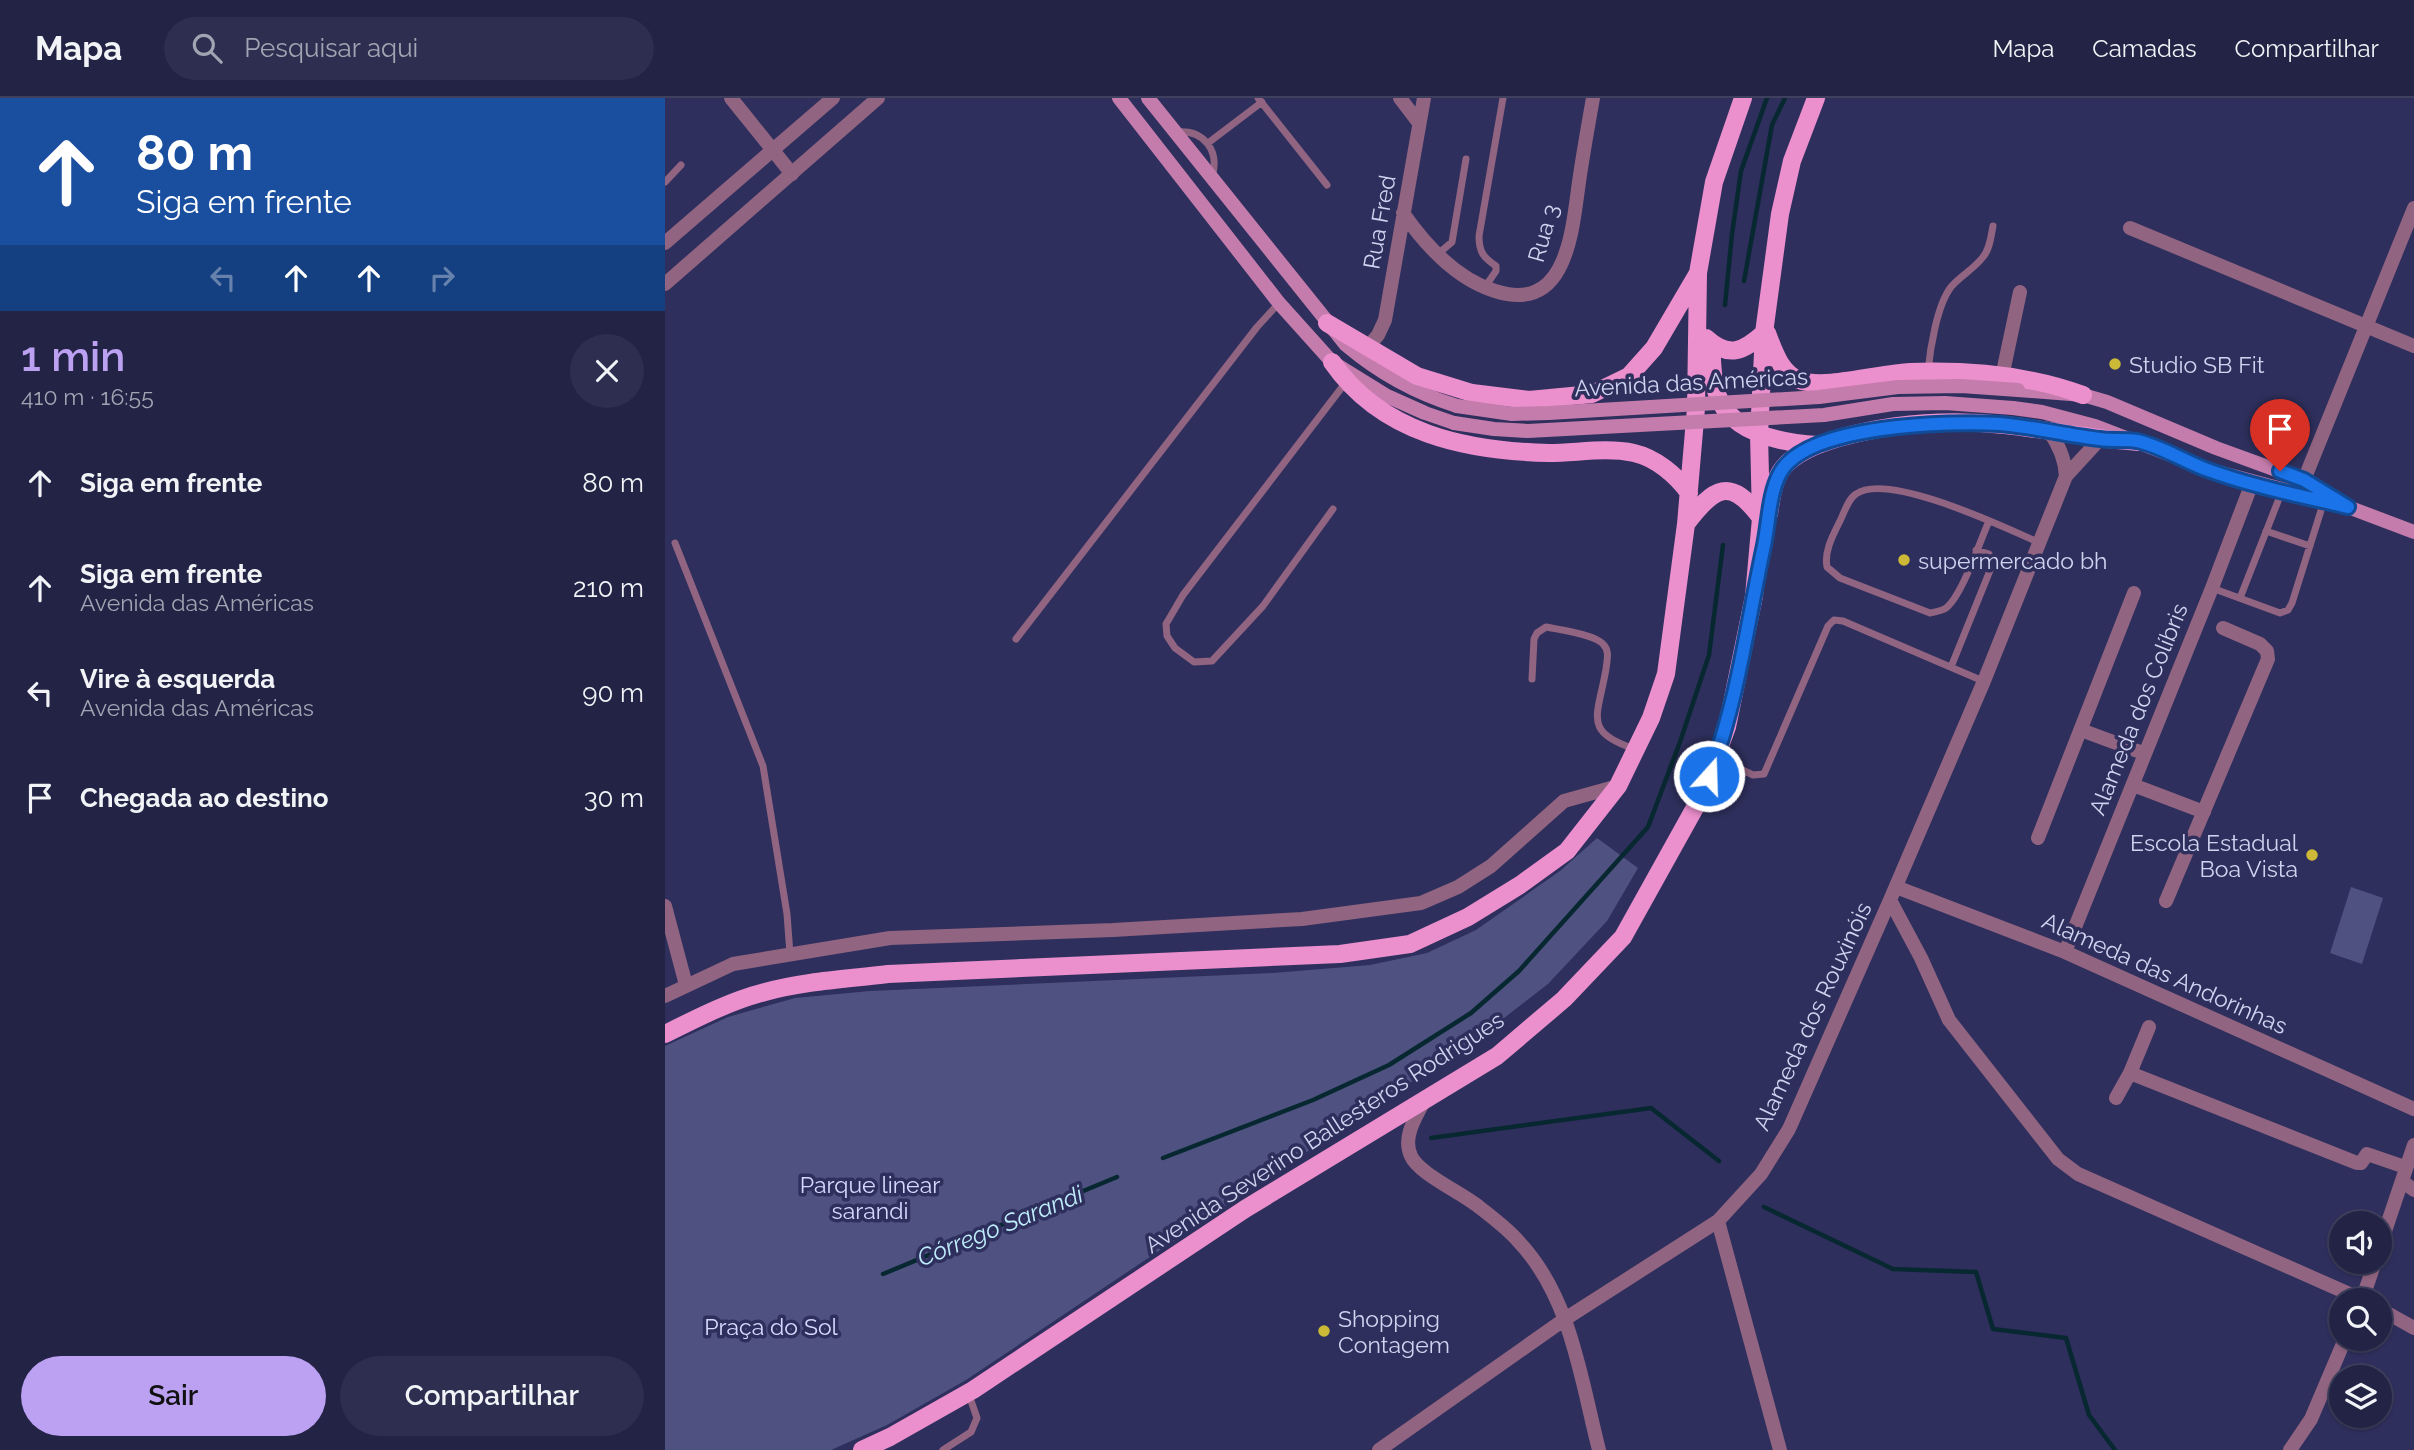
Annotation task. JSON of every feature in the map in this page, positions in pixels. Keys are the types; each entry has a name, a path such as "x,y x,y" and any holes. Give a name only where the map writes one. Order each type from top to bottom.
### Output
{"main road":[{"path":"1119,98 1279,303 1361,397 1414,428 1445,440 1478,448 1551,453 1617,450 1637,454 1670,472 1689,494"},
{"name":"Avenida das Américas","path":"1148,98 1346,345 1367,363 1429,397 1457,406 1512,414 1819,397 1898,387 1961,386 2083,395 2304,480 2348,507"},
{"path":"1743,98 1714,183 1698,273 1705,337 1715,386 1719,399 1734,418 1759,434 1788,443 1818,444 1908,425 1990,424 2138,442"},
{"name":"Avenida Severino Ballesteros Rodrigues","path":"866,1449 968,1393 1245,1209 1497,1056 1564,999 1623,937 1702,795 1727,727 1753,596 1761,518 1759,434 1764,329 1780,214 1793,161 1816,98"},
{"path":"1327,323 1417,376 1472,393 1528,400 1592,394 1629,376 1646,358 1698,273"},
{"path":"1705,337 1726,351 1738,350 1749,346 1764,329 1785,370 1798,380 1815,384 1907,372 1927,372 2002,377 2056,385 2083,395"},
{"path":"665,1034 707,1013 765,992 834,980 888,974 1340,954 1411,944 1468,916 1520,885 1567,851 1618,786 1651,718 1666,674 1686,524 1705,337"},
{"name":"Avenida das Américas","path":"1332,362 1387,396 1454,423 1494,429 1528,431 1824,415 1893,404 1945,403 2042,412 2095,426 2207,470 2348,507 2414,531"},
{"path":"1753,596 1772,493 1781,471 1793,458 1818,444"},
{"path":"1686,524 1702,504 1723,490 1735,491 1748,500 1761,518"}],"street":[{"path":"731,98 792,174"},
{"path":"665,243 832,98"},
{"path":"665,284 878,98"},
{"path":"1400,98 1419,123"},
{"name":"Rua Fred","path":"1367,348 1378,335 1385,320 1424,98"},
{"name":"Rua 3","path":"1403,214 1437,255 1485,288 1520,296 1539,292 1555,276 1564,259 1572,232 1593,98"},
{"path":"2304,480 2414,208"},
{"path":"2130,228 2414,346"},
{"path":"2002,377 2020,292"},
{"path":"2049,431 2059,445 2065,462 2066,476"},
{"name":"Alameda dos Rouxinóis","path":"1378,1450 1565,1319 1718,1221 1749,1189 1789,1129 1984,681 2066,476 2100,439"},
{"name":"Alameda dos Colíbris","path":"2065,951 2252,483"},
{"path":"2038,838 2134,593"},
{"path":"2166,901 2268,659 2267,651 2260,644 2223,628"},
{"path":"2081,730 2143,754"},
{"path":"2133,785 2204,812"},
{"path":"665,996 733,964 890,939 1303,919 1421,903 1458,887 1491,866 1564,801 1618,786"},
{"path":"1893,893 1948,1020 2058,1159 2078,1174 2335,1288"},
{"name":"Alameda das Andorinhas","path":"1893,893 2065,951 2414,1109"},
{"path":"665,906 686,985"},
{"path":"2116,1098 2130,1073 2149,1027"},
{"path":"2130,1073 2357,1163 2361,1163 2367,1154 2407,1179"},
{"path":"1424,1101 1408,1132 1410,1155 1424,1171 1479,1206 1520,1242 1546,1279 1565,1319 1599,1450"},
{"path":"2392,1216 2407,1179 2414,1144"},
{"path":"1718,1221 1780,1450"},
{"path":"2392,1316 2414,1328"},
{"path":"2290,1450 2311,1419 2340,1351"},
{"path":"1399,1435 1404,1450"}],"lane":[{"path":"1485,288 1496,271 1496,265 1484,258 1479,249 1479,236 1503,98"},
{"path":"1209,143 1260,100 1327,185"},
{"path":"1175,132 1193,133 1209,143 1215,166 1211,178"},
{"path":"1437,255 1452,242 1466,159"},
{"path":"665,182 681,164"},
{"path":"1927,372 1944,299 1951,286 1983,257 1993,226"},
{"path":"1016,639 1257,327 1279,303"},
{"path":"1333,509 1263,606 1212,661 1194,662 1175,648 1167,636 1166,624 1183,595 1346,382"},
{"path":"1989,521 1962,584 1946,609 1930,613 1840,578 1829,571 1826,562 1834,534 1854,495 1862,491 1882,489 1934,499 1989,521 2040,543"},
{"path":"2240,598 2282,491"},
{"path":"2212,588 2280,613 2288,610 2324,501"},
{"path":"2266,531 2310,546"},
{"path":"675,543 763,766 787,914 790,955"},
{"path":"1951,667 1993,563 1989,554 1976,550"},
{"path":"1716,758 1753,775 1764,774 1828,626 1834,620 1843,621 1984,681"},
{"path":"1532,679 1534,639 1537,633 1546,627 1593,638 1603,643 1608,655 1597,724 1603,735 1612,742 1635,750"},
{"path":"943,1450 971,1432 977,1418 968,1393"}],"green space":[{"name":"Parque linear sarandi","path":"1597,838 1638,868 1607,921 1548,984 1486,1032 966,1380 887,1425 831,1450 665,1450 665,1046 728,1017 795,998 870,991 1273,973 1370,965 1427,953 1476,930 1560,871"},
{"path":"2351,887 2383,898 2362,964 2330,953"}],"waterway":[{"path":"1725,305 1741,171 1767,98"},
{"path":"1744,281 1772,125 1785,98"},
{"path":"1163,1158 1313,1100 1389,1065 1471,1013 1519,971 1648,827 1709,655 1723,545"},
{"path":"1431,1138 1651,1108 1719,1161"},
{"name":"Córrego Sarandi","path":"883,1274 1117,1177"},
{"path":"1764,1207 1893,1269 1976,1272 1993,1329 2066,1338 2089,1415 2115,1450"}],"place":[{"name":"Studio SB Fit","path":"2115,364"},
{"name":"supermercado bh","path":"1904,560"},
{"name":"Escola Estadual Boa Vista","path":"2312,855"},
{"name":"Shopping Contagem","path":"1324,1331"}],"route":[{"path":"1709,776 1727,727 1765,543 1772,493 1781,471 1793,458 1818,444 1908,425 2001,425 2138,442 2207,470 2348,507 2304,480 2280,471"}],"park label":[{"name":"Praça do Sol","path":"771,1326"}]}
